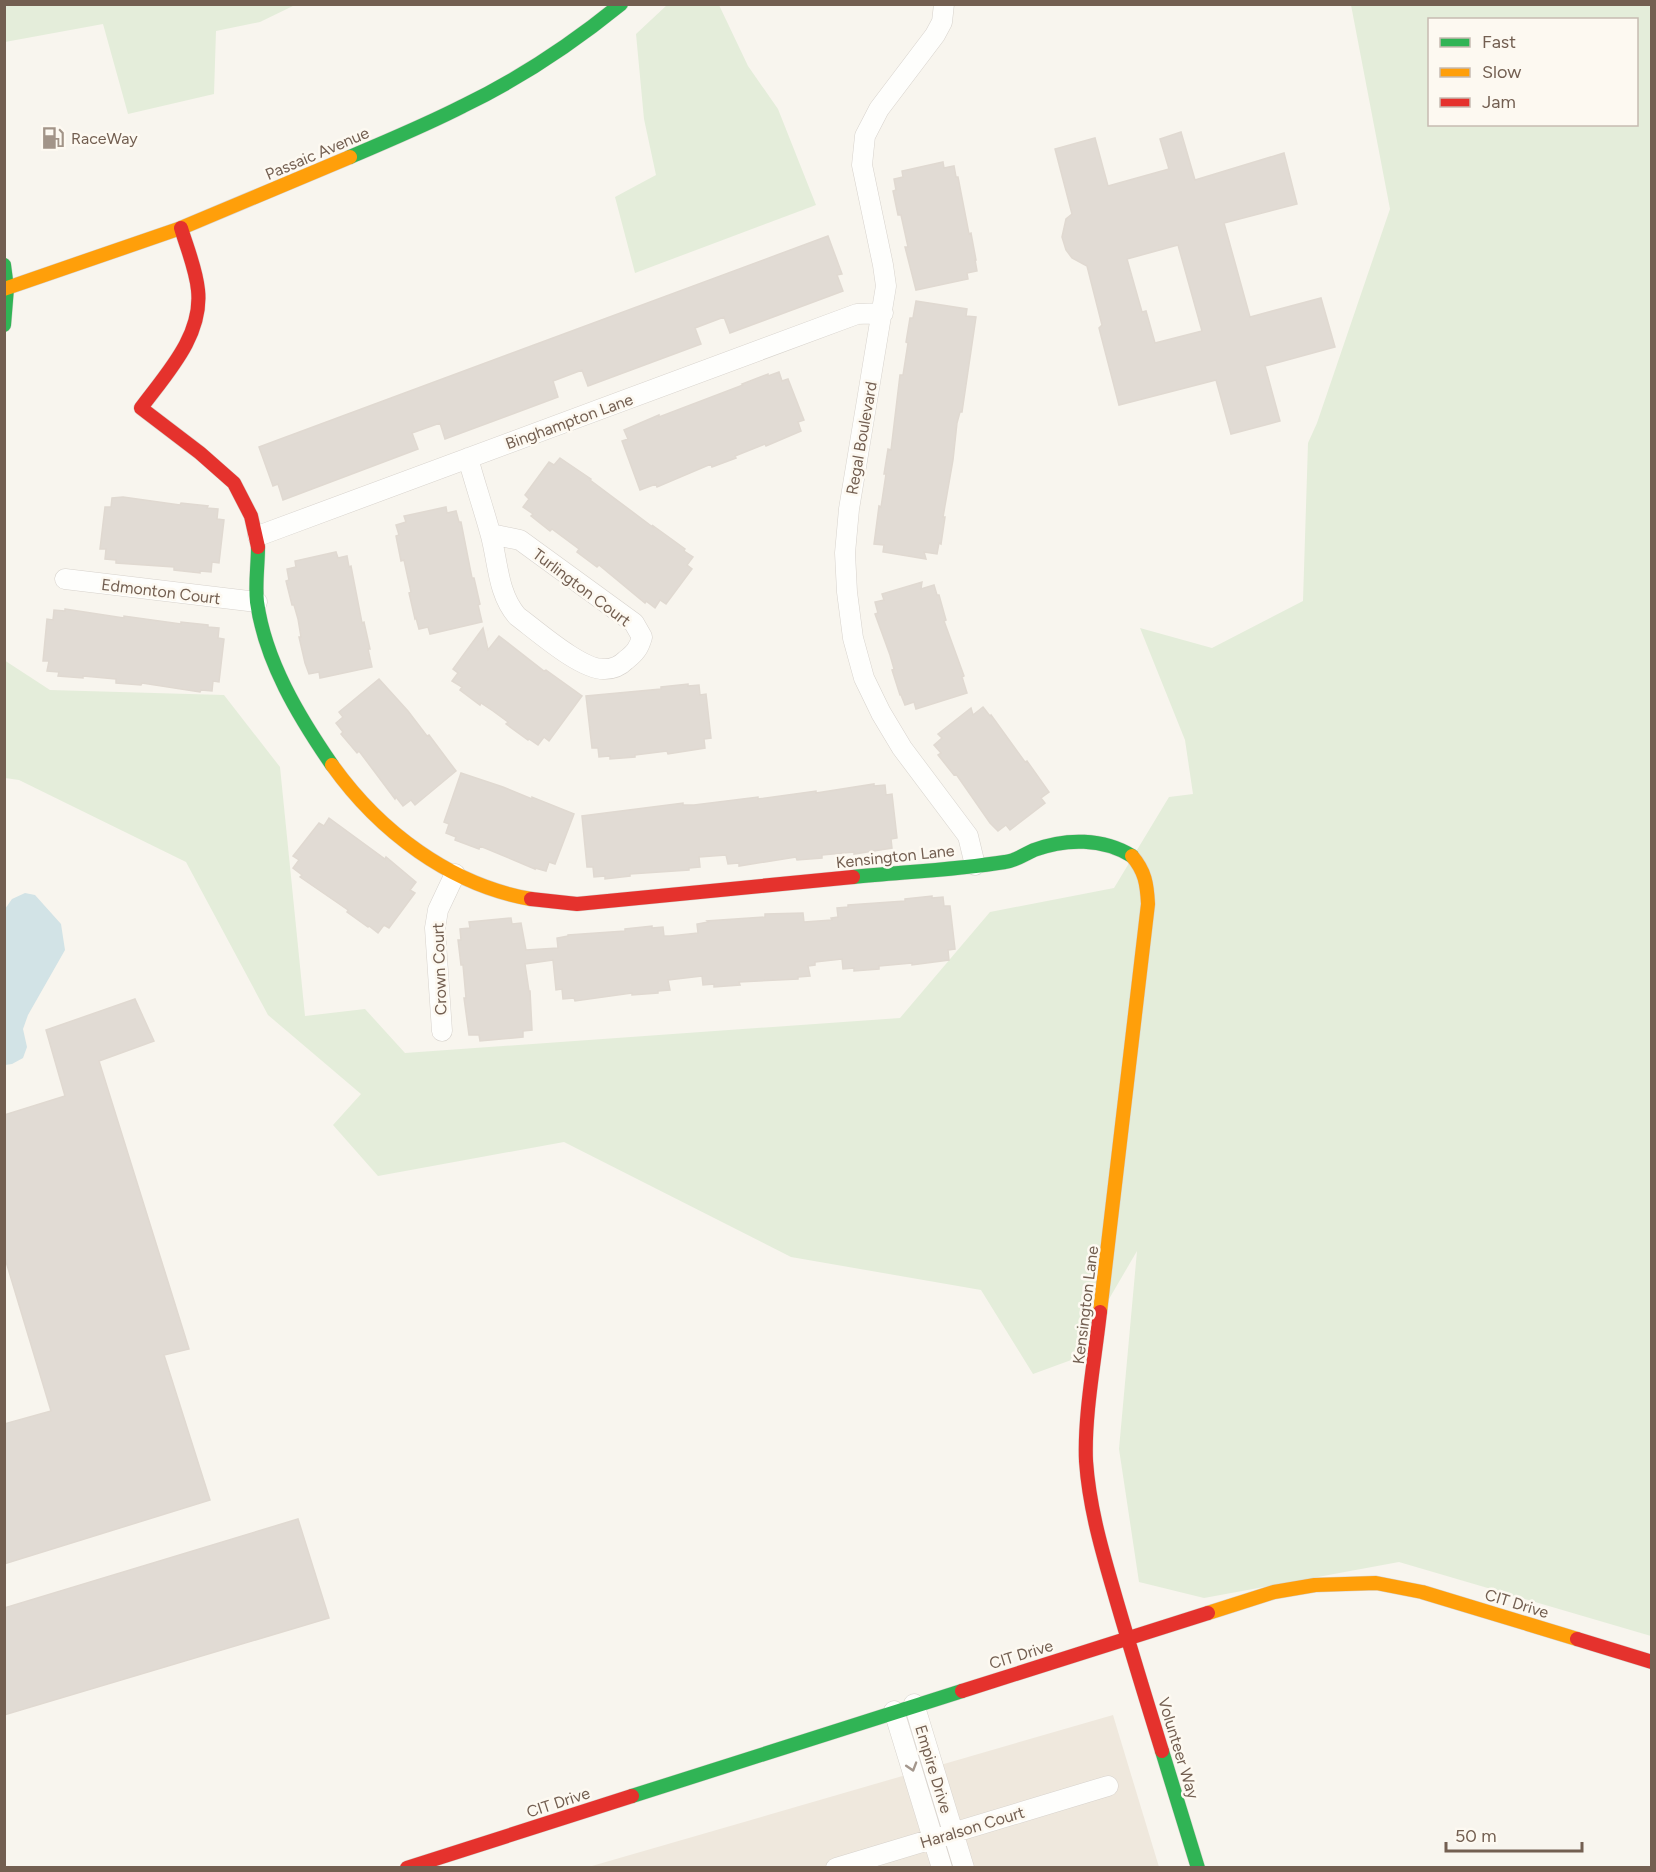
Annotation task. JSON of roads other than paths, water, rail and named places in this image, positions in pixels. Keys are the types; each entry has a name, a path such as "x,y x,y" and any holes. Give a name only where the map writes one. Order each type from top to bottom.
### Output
{"street":[{"name":"Passaic Avenue","path":"6,289 181,228 333,165 464,106 524,72 589,30 621,4"},
{"name":"Regal Boulevard","path":"944,4 942,22 935,34 879,109 865,136 862,165 884,265 886,286 849,509 845,553 853,638 864,678 902,748 968,836 975,865"},
{"name":"Kensington Lane","path":"181,228 198,291 199,316 186,344 141,408 235,483 245,501 258,536 257,602 267,642 283,683 317,746 341,780 382,824 421,853 455,874 493,890 527,898 577,904 975,865 1008,861 1049,845 1090,842 1123,848 1146,875 1149,888 1089,1409 1086,1458 1089,1496 1096,1528 1127,1638"},
{"path":"4,265 6,289 4,325"},
{"name":"Binghampton Lane","path":"258,536 857,314 883,313"},
{"name":"Turlington Court","path":"468,458 491,534 504,594 509,606 517,616 577,660 591,667 605,669 619,665 639,649 642,638 634,624 520,540 491,534"},
{"name":"Edmonton Court","path":"65,579 257,602"},
{"name":"Crown Court","path":"442,1031 435,928 438,910 455,874"},
{"name":"CIT Drive","path":"407,1868 914,1704 1274,1592 1316,1585 1376,1583 1422,1592 1652,1662"},
{"name":"Volunteer Way","path":"1127,1638 1198,1868"},
{"name":"Empire Drive","path":"914,1704 964,1868"},
{"name":"Empire Drive","path":"894,1711 942,1868"},
{"name":"Haralson Court","path":"836,1868 1108,1785"}],"place":[{"name":"RaceWay","path":"53,138"}]}
